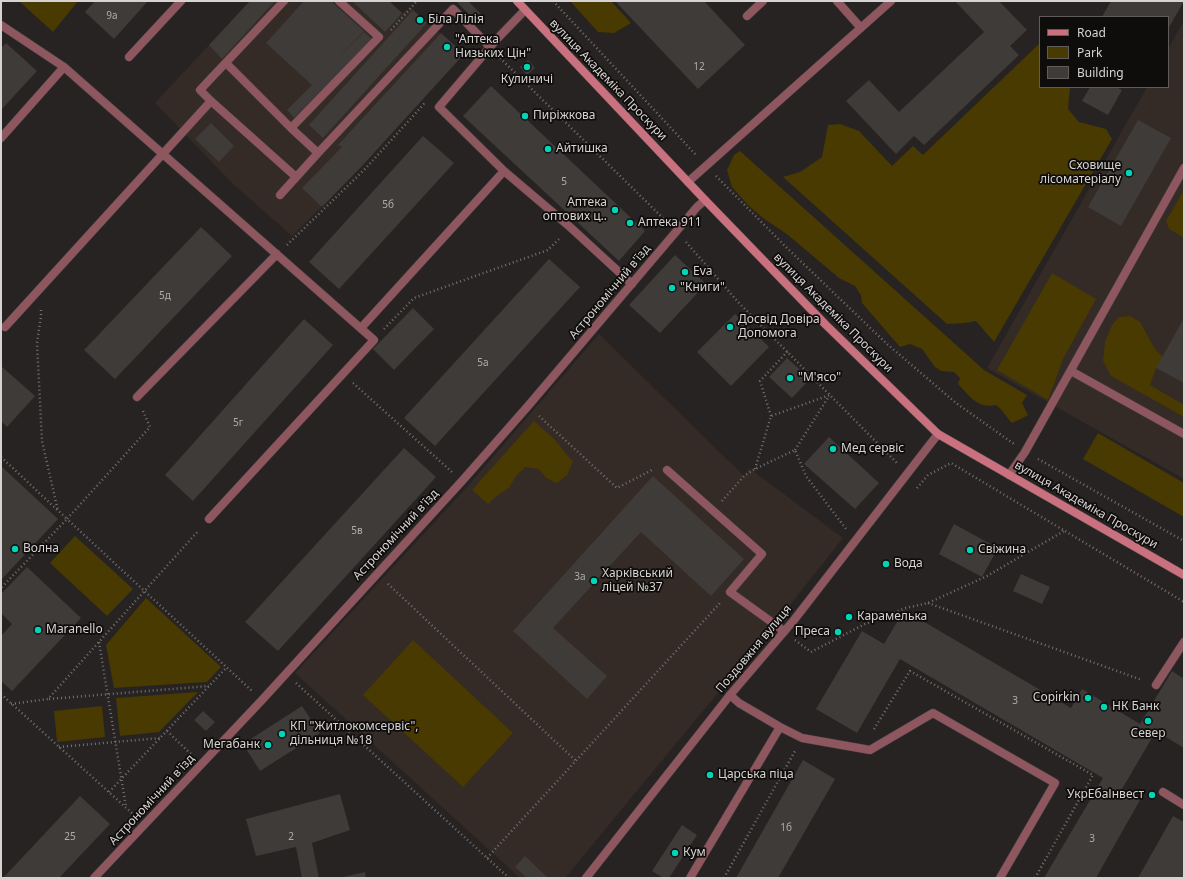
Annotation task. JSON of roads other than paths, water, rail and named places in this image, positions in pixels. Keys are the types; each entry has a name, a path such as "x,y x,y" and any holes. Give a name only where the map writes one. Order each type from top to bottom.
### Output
{"street":[{"path":"129,57 181,1"},
{"path":"284,1 200,90 296,177"},
{"path":"291,128 379,37 339,1"},
{"name":"вулиця Академіка Проскури","path":"517,1 705,200 826,325 938,434 1184,576"},
{"path":"747,16 763,1"},
{"path":"837,1 862,28"},
{"path":"688,182 891,1"},
{"path":"280,195 453,9 490,47"},
{"path":"526,10 490,47 439,107 504,171 570,227 632,284"},
{"path":"1,25 64,67 374,340 209,519"},
{"path":"226,62 291,128 318,153"},
{"path":"1,138 64,67"},
{"path":"5,327 211,101"},
{"path":"1009,475 1025,452 1184,168"},
{"path":"361,328 504,171"},
{"name":"Астрономічний в'їзд","path":"94,878 262,700 462,481 705,200"},
{"path":"137,397 277,254"},
{"path":"1071,371 1184,434"},
{"name":"Поздовжня вулиця","path":"586,878 730,695 784,631 938,434"},
{"path":"667,470 762,554 730,592 784,631"},
{"path":"1156,685 1184,642"},
{"path":"730,695 739,703 802,738 870,750 933,713 1055,783 1000,878"},
{"path":"690,878 780,727"},
{"path":"1163,792 1184,805"}],"place":[{"name":"Біла Лілія","path":"420,20"},
{"name":"\"Аптека Низьких Цін\"","path":"447,47"},
{"name":"Кулиничі","path":"527,67"},
{"name":"Пиріжкова","path":"525,116"},
{"name":"Айтишка","path":"548,149"},
{"name":"Сховище лісоматеріалу","path":"1129,173"},
{"name":"Аптека оптових ц‥","path":"615,210"},
{"name":"Аптека 911","path":"630,223"},
{"name":"Eva","path":"685,272"},
{"name":"\"Книги\"","path":"672,288"},
{"name":"Досвід Довіра Допомога","path":"730,327"},
{"name":"\"М'ясо\"","path":"790,378"},
{"name":"Мед сервіс","path":"833,449"},
{"name":"Волна","path":"15,549"},
{"name":"Свіжина","path":"970,550"},
{"name":"Вода","path":"886,564"},
{"name":"Харківський ліцей №37","path":"594,581"},
{"name":"Карамелька","path":"849,617"},
{"name":"Maranello","path":"38,630"},
{"name":"Преса","path":"838,632"},
{"name":"Copirkin","path":"1088,698"},
{"name":"НК Банк","path":"1104,707"},
{"name":"Север","path":"1148,721"},
{"name":"КП \"Житлокомсервіс\", дільниця №18","path":"282,734"},
{"name":"Мегабанк","path":"268,745"},
{"name":"Царська піца","path":"710,775"},
{"name":"УкрЕбаІнвест","path":"1152,795"},
{"name":"Кум","path":"675,853"}]}
